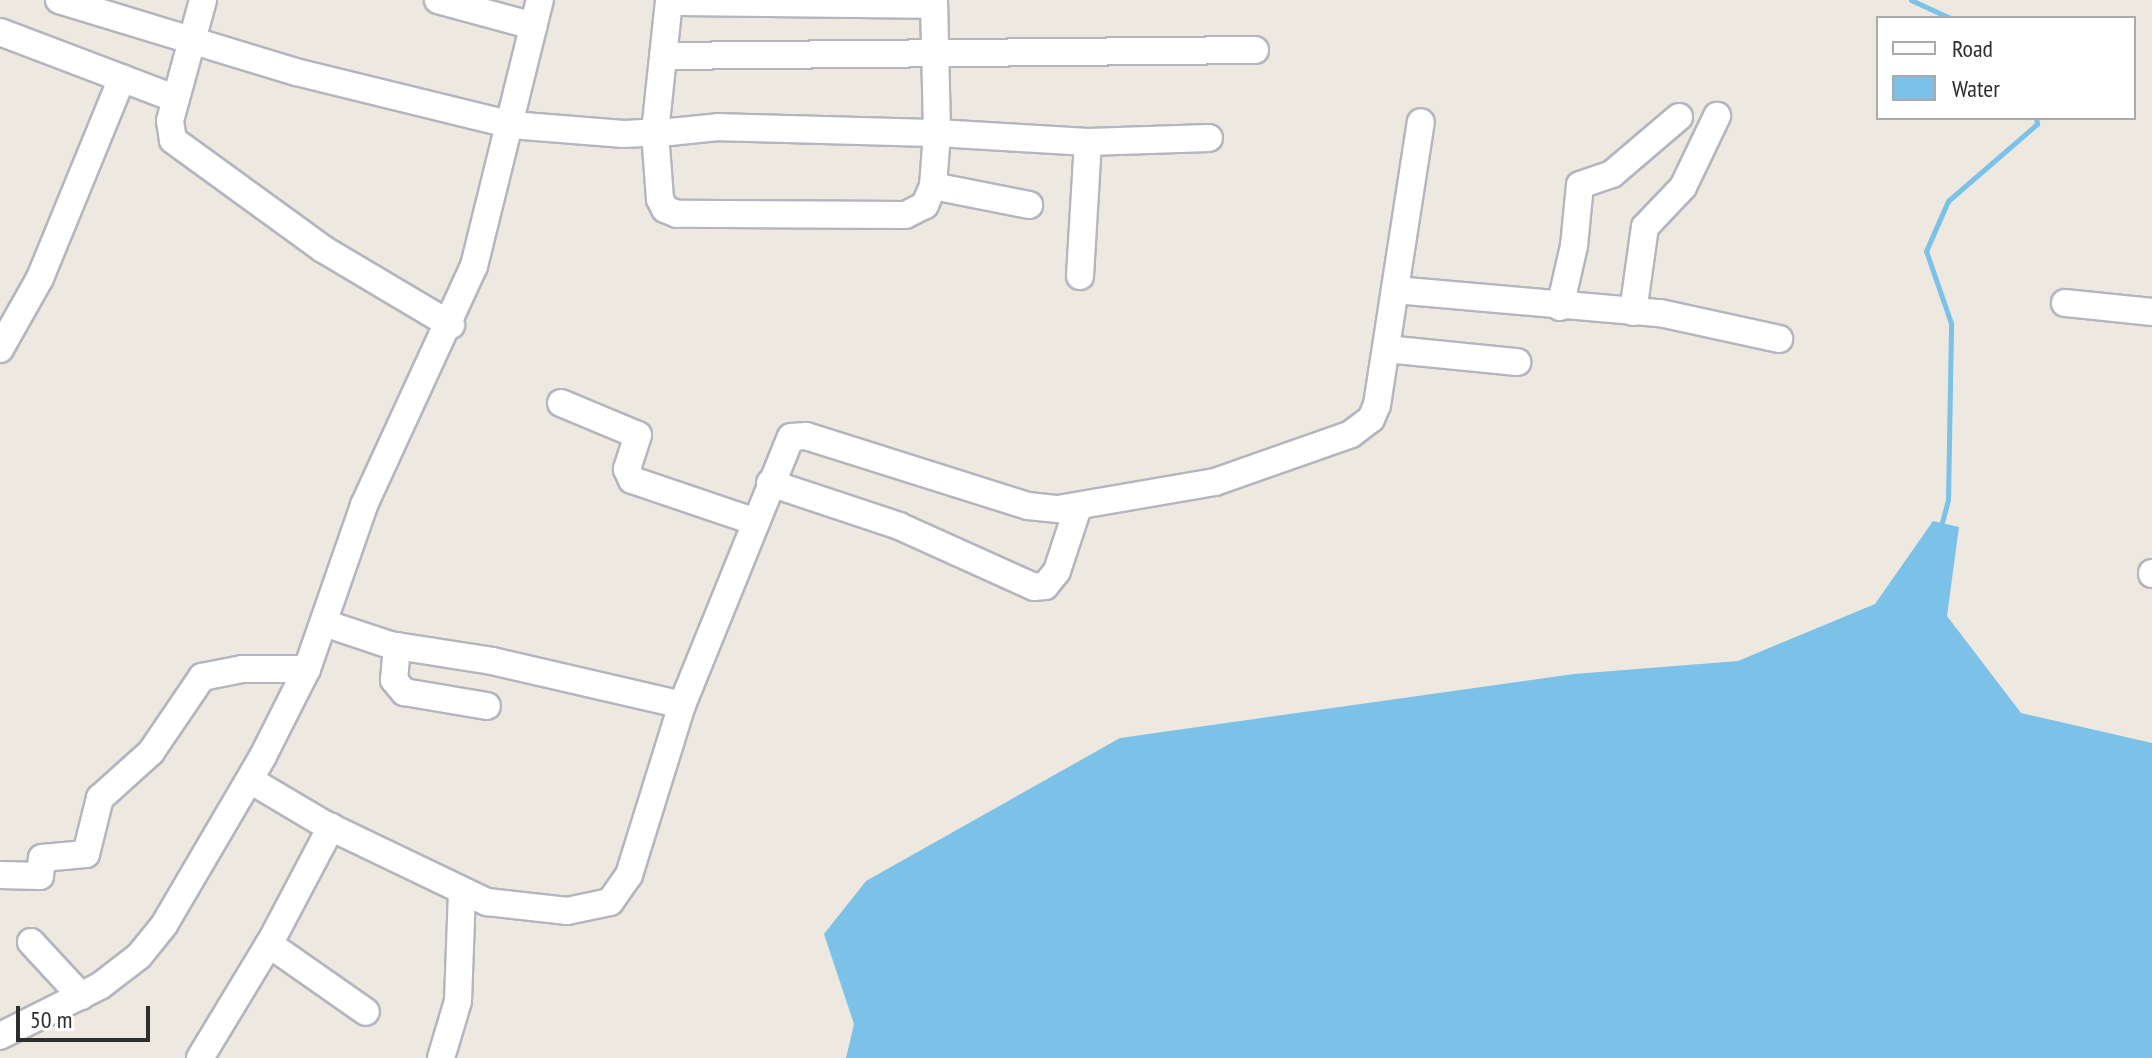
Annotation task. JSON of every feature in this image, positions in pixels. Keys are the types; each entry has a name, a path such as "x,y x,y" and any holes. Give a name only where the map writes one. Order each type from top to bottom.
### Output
{"street":[{"path":"59,0 192,41 511,125 655,132 718,127 937,133 1088,142 1209,138"},
{"path":"203,0 170,132 182,148 323,249 451,325"},
{"path":"0,1036 81,996 148,946 250,780 307,669 364,505 451,325 481,242 537,13 438,0"},
{"path":"669,1 934,2 937,133 933,186 925,205 905,215 677,214 665,209 660,199 655,132 669,1"},
{"path":"0,32 176,99"},
{"path":"663,56 1255,50"},
{"path":"0,349 40,278 122,78"},
{"path":"1633,312 1645,227 1683,187 1717,116"},
{"path":"1560,307 1574,246 1580,185 1612,174 1679,117"},
{"path":"250,780 331,827 462,893 532,909 567,911 610,902 629,875 682,705 787,442 797,435 1028,506 1078,507 1215,482 1351,434 1371,419 1377,405 1421,122"},
{"path":"1080,276 1088,142"},
{"path":"933,186 1029,205"},
{"path":"1395,290 1560,307 1671,314 1779,339"},
{"path":"2065,303 2152,312"},
{"path":"1386,349 1517,362"},
{"path":"561,403 638,435 627,469 632,480 756,522"},
{"path":"770,483 899,526 1034,587 1045,586 1057,571 1078,507"},
{"path":"324,623 397,646 492,661 682,705"},
{"path":"397,646 394,680 404,692 487,706"},
{"path":"0,875 40,876 42,858 86,854 100,798 151,752 202,677 242,669 307,669"},
{"path":"200,1058 269,944 331,827"},
{"path":"441,1058 458,1001 462,893"},
{"path":"31,942 81,996"},
{"path":"269,944 366,1012"}],"water":[{"path":"1933,521 1959,527 1947,616 2021,713 2152,743 2152,1058 846,1058 854,1024 824,934 866,881 1120,738 1574,674 1738,661 1875,604"}],"waterway":[{"path":"1911,0 1946,16"},
{"path":"1941,526 1948,500 1951,323 1926,251 1948,201 2037,124 2036,120"}]}
